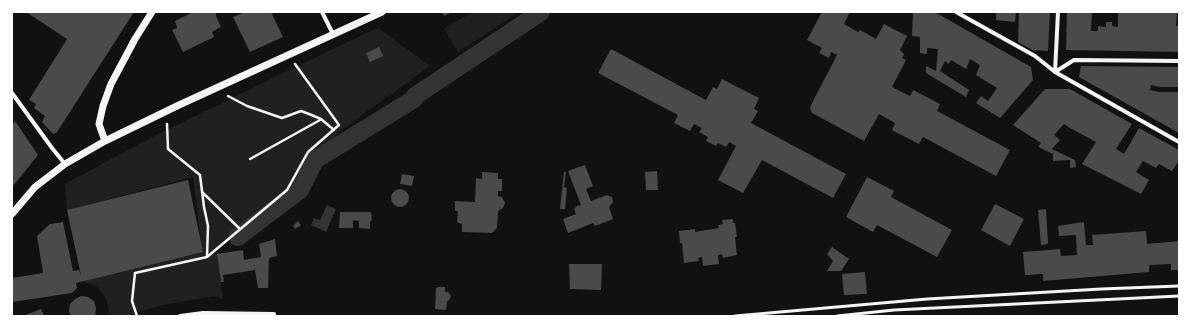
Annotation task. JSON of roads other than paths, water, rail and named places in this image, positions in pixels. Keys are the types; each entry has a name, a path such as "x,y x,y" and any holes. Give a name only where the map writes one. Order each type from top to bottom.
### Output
{"street":[{"path":"105,141 99,124 103,106 111,84 135,39 152,12"},
{"path":"322,12 333,34"},
{"path":"12,214 35,187 65,164 105,141 179,105 382,12"},
{"path":"956,12 1035,56 1055,72 1179,142"},
{"path":"1055,72 1058,12"},
{"path":"1055,72 1074,60 1179,61"},
{"path":"12,93 65,164"},
{"path":"180,316 203,312 274,315"}],"lane":[{"path":"735,316 928,299 1055,291 1179,286"},
{"path":"836,316 894,310 1179,296"}],"waterway":[{"path":"238,237 300,190 315,160 414,99 415,96 541,12"}]}
